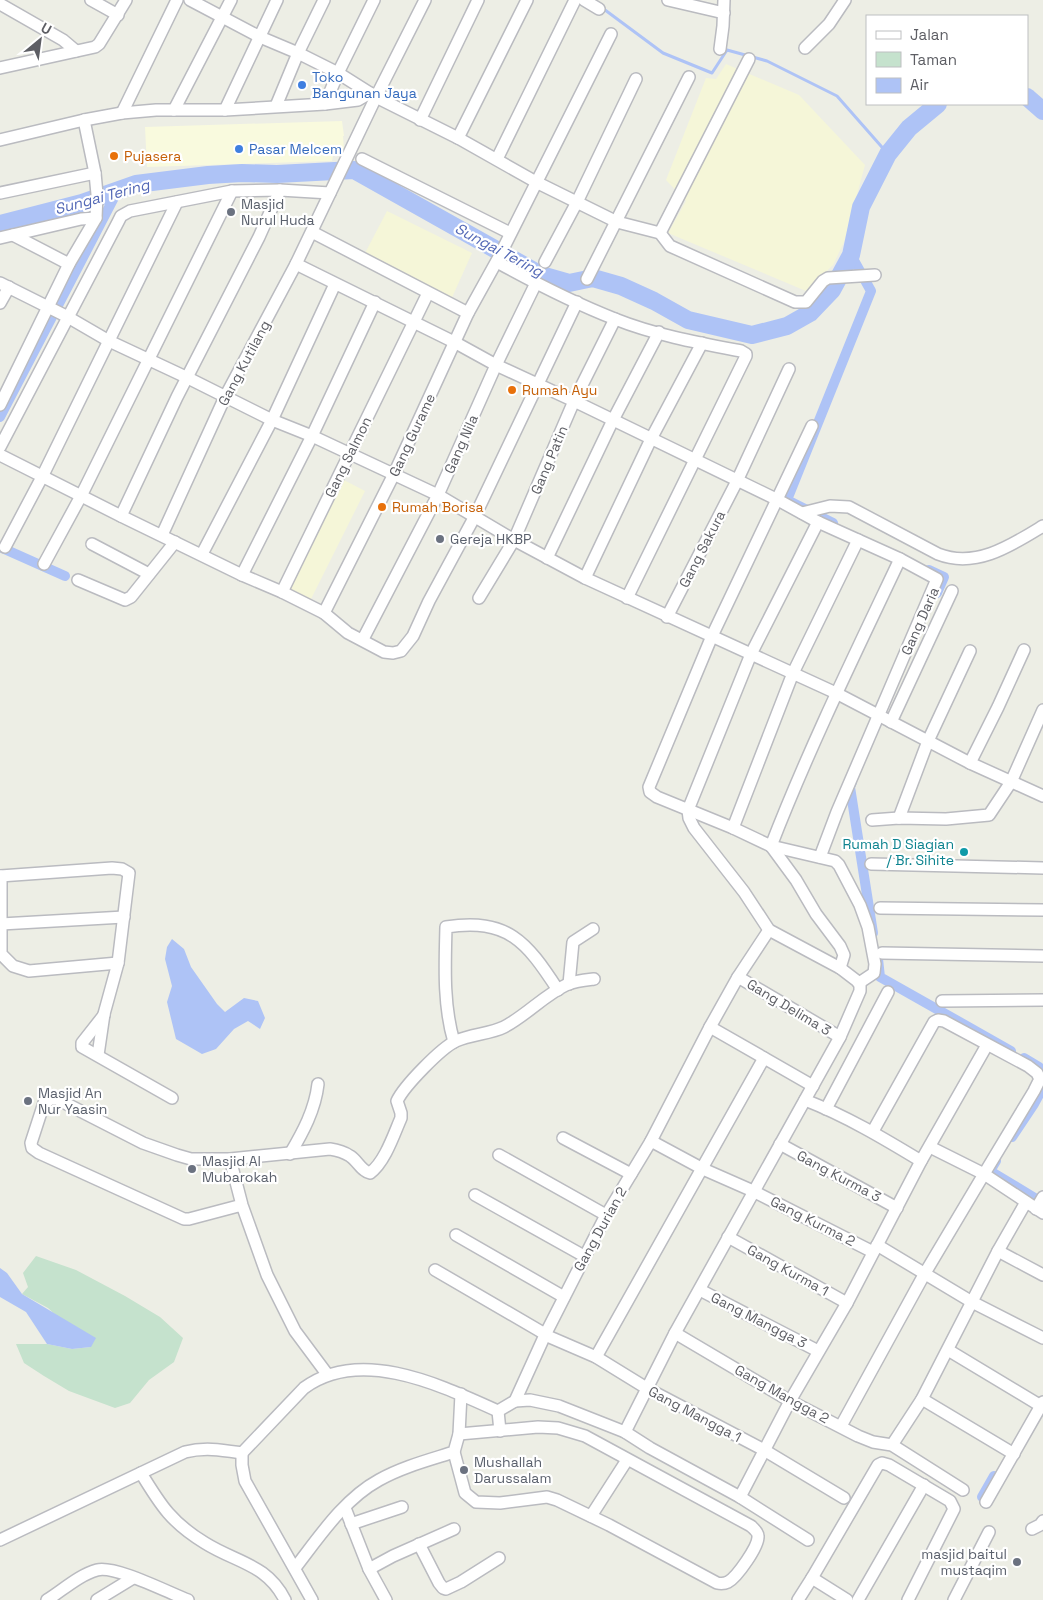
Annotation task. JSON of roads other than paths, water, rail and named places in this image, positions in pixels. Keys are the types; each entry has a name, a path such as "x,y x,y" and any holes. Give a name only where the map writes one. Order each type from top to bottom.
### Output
{"street":[{"path":"91,0 118,15"},
{"path":"0,68 91,48 99,44 126,0"},
{"path":"122,113 177,0"},
{"path":"190,0 338,74 373,95 458,138 536,182 617,222 660,233 670,246 795,302 806,302 822,281 833,277 875,275"},
{"path":"174,110 231,0"},
{"path":"225,110 277,0"},
{"path":"276,106 298,53 324,0"},
{"path":"325,104 374,0"},
{"name":"Gang Kutilang","path":"162,535 225,397 312,232 373,95 425,0"},
{"path":"420,120 478,0"},
{"path":"458,138 527,0"},
{"path":"496,159 575,0"},
{"path":"584,0 599,9"},
{"path":"668,0 724,13"},
{"path":"720,49 724,0"},
{"path":"805,48 829,24 845,0"},
{"path":"2,10 63,40 76,51"},
{"name":"Gang Gurame","path":"324,613 394,474 468,313 498,260 611,34"},
{"path":"660,233 749,59"},
{"path":"588,279 689,77"},
{"path":"545,262 578,202 636,79"},
{"path":"0,140 122,113 156,110 225,110 325,104 358,100 373,95"},
{"path":"0,405 50,308 69,264 97,216 97,194 84,120"},
{"path":"362,159 508,238"},
{"path":"0,194 94,173"},
{"path":"0,447 121,216 130,211 232,191 332,189"},
{"path":"121,516 177,397 280,190"},
{"path":"44,564 81,496 232,191"},
{"path":"5,547 42,477 177,202"},
{"path":"0,238 97,216"},
{"path":"312,232 468,313"},
{"path":"13,235 69,264"},
{"path":"498,260 536,283 615,319 658,332 741,351 746,356 627,598"},
{"name":"Gang Daria","path":"296,264 456,342 496,365 805,512 818,522 900,559 938,580 884,719 837,812 820,857"},
{"name":"Gang Nila","path":"363,639 438,495 496,365 536,283"},
{"path":"202,554 272,420 335,284"},
{"path":"0,302 4,285 148,360 272,420 350,453 438,495 514,540 585,578 836,693 970,763 1043,796"},
{"name":"Gang Salmon","path":"282,592 428,293"},
{"path":"242,575 312,436 374,302"},
{"path":"0,456 242,575 324,613 348,633 363,639 384,652 394,654 407,646 413,636 429,601 475,516 577,302"},
{"name":"Gang Patin","path":"479,598 514,540 574,401 615,319"},
{"path":"546,558 658,332"},
{"path":"585,578 651,439 702,343"},
{"name":"Gang Sakura","path":"667,617 738,481 789,369"},
{"path":"812,426 804,438 778,500 712,636 649,787 652,794 771,846 829,859 839,865 860,905 873,949 875,970 873,975 859,983"},
{"path":"805,512 830,506 849,507 919,545 948,558 968,560 997,551 1043,526"},
{"path":"625,1432 675,1333 753,1190 840,1038 860,991 859,983 840,968 769,930 744,892 694,828 689,818 688,810 751,654 818,522"},
{"path":"733,828 793,673 858,540"},
{"path":"78,580 125,600 131,597 175,542"},
{"path":"92,544 149,574"},
{"path":"771,846 788,801 836,693 900,559"},
{"path":"884,719 952,591"},
{"path":"970,763 1024,650"},
{"path":"899,818 928,741 970,651"},
{"path":"872,820 899,818 946,819 989,816 1011,782 1043,710"},
{"path":"771,846 796,880 816,914 840,946 844,955 840,968"},
{"path":"871,864 1043,868"},
{"path":"98,1055 104,1014 118,963 129,873 127,870 112,868 1,876 2,954 13,966 29,971 118,963"},
{"path":"880,908 1043,910"},
{"path":"1,924 124,916"},
{"path":"454,1042 448,1021 446,927 468,924 496,927 507,932 516,938 542,966 558,990"},
{"path":"569,984 573,942 593,929"},
{"name":"Gang Durian 2","path":"515,1401 545,1334 606,1215 651,1141 710,1027 738,978 769,930"},
{"path":"882,953 1043,956"},
{"path":"242,1204 188,1219 180,1218 39,1153 32,1148 31,1143 44,1103 51,1098 57,1098 144,1143 191,1159 230,1159 330,1149 350,1156 367,1172 373,1171 387,1149 401,1118 401,1112 396,1100 423,1068 454,1042 475,1034 502,1028 569,984 594,978"},
{"name":"Gang Delima 3","path":"738,978 840,1038"},
{"path":"826,1108 888,992"},
{"path":"942,1001 1043,1000"},
{"path":"104,1014 82,1044 82,1047 172,1098"},
{"path":"841,1426 925,1273 1040,1079 1037,1073 1028,1066 944,1021 938,1020 934,1022 872,1131"},
{"path":"710,1027 813,1086"},
{"path":"740,1497 790,1401 847,1303 921,1161 987,1045"},
{"path":"596,1357 764,1058"},
{"path":"290,1154 309,1118 316,1099 318,1084"},
{"path":"805,1100 826,1108 872,1131 921,1161"},
{"path":"563,1138 631,1174"},
{"name":"Gang Kurma 2","path":"651,1141 703,1169 753,1190 925,1273 972,1302 1043,1338"},
{"name":"Gang Kurma 3","path":"780,1144 897,1208"},
{"path":"930,1147 984,1174 1037,1205 998,1251 922,1399 892,1445 964,1490"},
{"path":"499,1155 606,1215"},
{"path":"230,1159 242,1204 267,1275 295,1331 327,1374"},
{"path":"475,1195 584,1256"},
{"path":"456,1234 564,1296"},
{"name":"Gang Kurma 1","path":"728,1238 847,1303"},
{"path":"998,1251 1043,1275"},
{"name":"Gang Mangga 1","path":"435,1270 545,1334 596,1357 648,1389 764,1450 844,1498"},
{"name":"Gang Mangga 3","path":"700,1290 818,1351"},
{"name":"Gang Mangga 2","path":"675,1333 790,1401 858,1436 873,1442 892,1445"},
{"path":"948,1350 1037,1402 1008,1450 986,1502"},
{"path":"312,1600 245,1481 242,1465 242,1453 304,1388 314,1380 327,1374 348,1370 390,1372 411,1376 498,1410"},
{"path":"459,1434 538,1427 558,1428 585,1436 756,1530 758,1536 756,1543 743,1566 730,1581 724,1584 717,1583 591,1516 547,1498 500,1503 476,1502 465,1494 454,1452 459,1434 461,1394"},
{"path":"922,1399 1008,1450"},
{"path":"498,1410 515,1401 530,1400 559,1406 625,1432 650,1448 740,1497 808,1540"},
{"path":"498,1410 500,1430"},
{"path":"0,1540 185,1452 213,1449 242,1453"},
{"path":"295,1568 330,1524 363,1490 380,1479 413,1465 454,1452"},
{"path":"591,1516 627,1460"},
{"path":"798,1600 878,1465 882,1463 890,1465 924,1485 950,1501 953,1505 954,1512 908,1600"},
{"path":"141,1473 161,1506 172,1518 206,1544 264,1573 279,1587 285,1600"},
{"path":"858,1600 924,1485"},
{"path":"352,1524 402,1507"},
{"path":"345,1508 369,1569 386,1600"},
{"path":"1032,1529 1043,1521"},
{"path":"369,1569 454,1529"},
{"path":"954,1600 989,1532"},
{"path":"419,1544 439,1583 446,1589 462,1582 499,1558"},
{"path":"47,1600 81,1578 99,1570 109,1570 187,1600"},
{"path":"97,1600 133,1578"},
{"path":"812,1578 848,1600"}],"water":[{"path":"172,939 184,949 191,967 217,1004 225,1012 244,998 258,1001 265,1018 260,1029 248,1021 234,1029 216,1049 202,1054 176,1039 167,1002 172,986 165,959 167,947"},
{"path":"0,1268 7,1273 22,1294 96,1338 91,1347 72,1349 47,1344 26,1312 0,1297"}],"waterway":[{"path":"601,7 663,53 712,73 727,50 767,61 837,96 888,154"},
{"name":"Sungai Tering","path":"1028,98 1043,111"},
{"name":"Sungai Tering","path":"0,224 82,203 136,184 208,175 354,170 541,275 569,283 593,278 621,286 654,301 688,320 752,335 787,326 810,313 832,290 851,255 861,207 888,154 909,128 937,105"},
{"path":"0,417 118,190"},
{"path":"833,523 787,500 871,291 851,255"},
{"path":"0,547 65,576"},
{"path":"929,570 944,577 937,593"},
{"path":"852,782 850,787 873,933"},
{"path":"878,959 880,977 1011,1051"},
{"path":"1024,1058 1039,1067 1043,1072"},
{"path":"1012,1137 1043,1087"},
{"path":"996,1161 990,1171 1043,1203"},
{"path":"982,1497 994,1476"}],"place":[{"name":"Toko Bangunan Jaya","path":"302,85"},
{"name":"Pasar Melcem","path":"239,149"},
{"name":"Pujasera","path":"114,156"},
{"name":"Masjid Nurul Huda","path":"231,212"},
{"name":"Rumah Ayu","path":"512,390"},
{"name":"Rumah Borisa","path":"382,507"},
{"name":"Gereja HKBP","path":"440,539"},
{"name":"Rumah D Siagian / Br. Sihite","path":"964,852"},
{"name":"Masjid An Nur Yaasin","path":"28,1101"},
{"name":"Masjid Al Mubarokah","path":"192,1169"},
{"name":"Mushallah Darussalam","path":"464,1470"},
{"name":"masjid baitul mustaqim","path":"1017,1562"}]}
